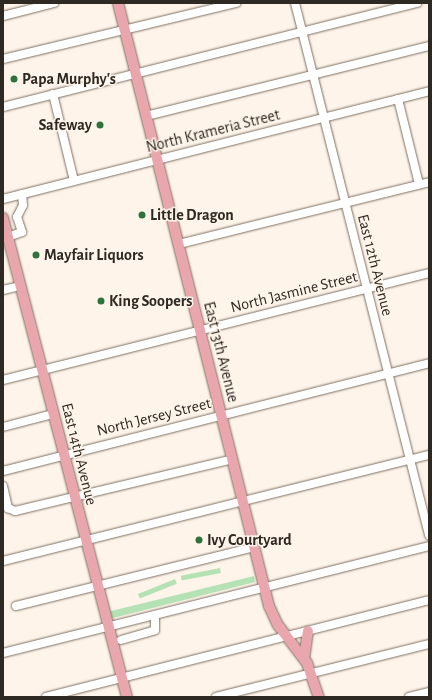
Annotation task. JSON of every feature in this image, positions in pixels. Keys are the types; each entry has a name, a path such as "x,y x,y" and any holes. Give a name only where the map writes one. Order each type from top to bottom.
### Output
{"main road":[{"name":"East 13th Avenue","path":"118,3 271,613 286,637 304,659 312,673 319,697"},
{"name":"East 14th Avenue","path":"3,218 106,627 127,697"},
{"path":"304,659 304,641 308,631"}],"street":[{"path":"3,16 54,3"},
{"path":"3,59 236,3"},
{"name":"East 12th Avenue","path":"294,3 429,535"},
{"path":"3,107 417,3"},
{"path":"146,116 429,46"},
{"name":"North Krameria Street","path":"3,198 429,91"},
{"path":"53,94 74,181"},
{"path":"398,99 419,184"},
{"path":"178,244 429,182"},
{"path":"6,233 22,232 17,218 23,205 22,194"},
{"name":"North Jasmine Street","path":"3,380 429,273"},
{"path":"3,290 20,286"},
{"name":"North Jersey Street","path":"3,471 63,454 429,363"},
{"path":"3,427 53,414"},
{"path":"3,561 243,500 429,455"},
{"path":"3,486 5,507 15,511 232,459"},
{"path":"3,653 429,546"},
{"path":"16,606 254,547"},
{"path":"46,697 429,600"},
{"path":"121,640 155,630 155,615"},
{"path":"216,697 429,644"},
{"path":"409,697 429,692"}],"green space":[{"path":"220,568 221,573 182,581 181,576"},
{"path":"254,576 255,582 109,619 107,612"},
{"path":"175,579 177,584 140,599 138,594"}],"place":[{"name":"Papa Murphy's","path":"14,79"},
{"name":"Safeway","path":"100,125"},
{"name":"Little Dragon","path":"142,215"},
{"name":"Mayfair Liquors","path":"36,255"},
{"name":"King Soopers","path":"101,301"},
{"name":"Ivy Courtyard","path":"199,540"}]}
